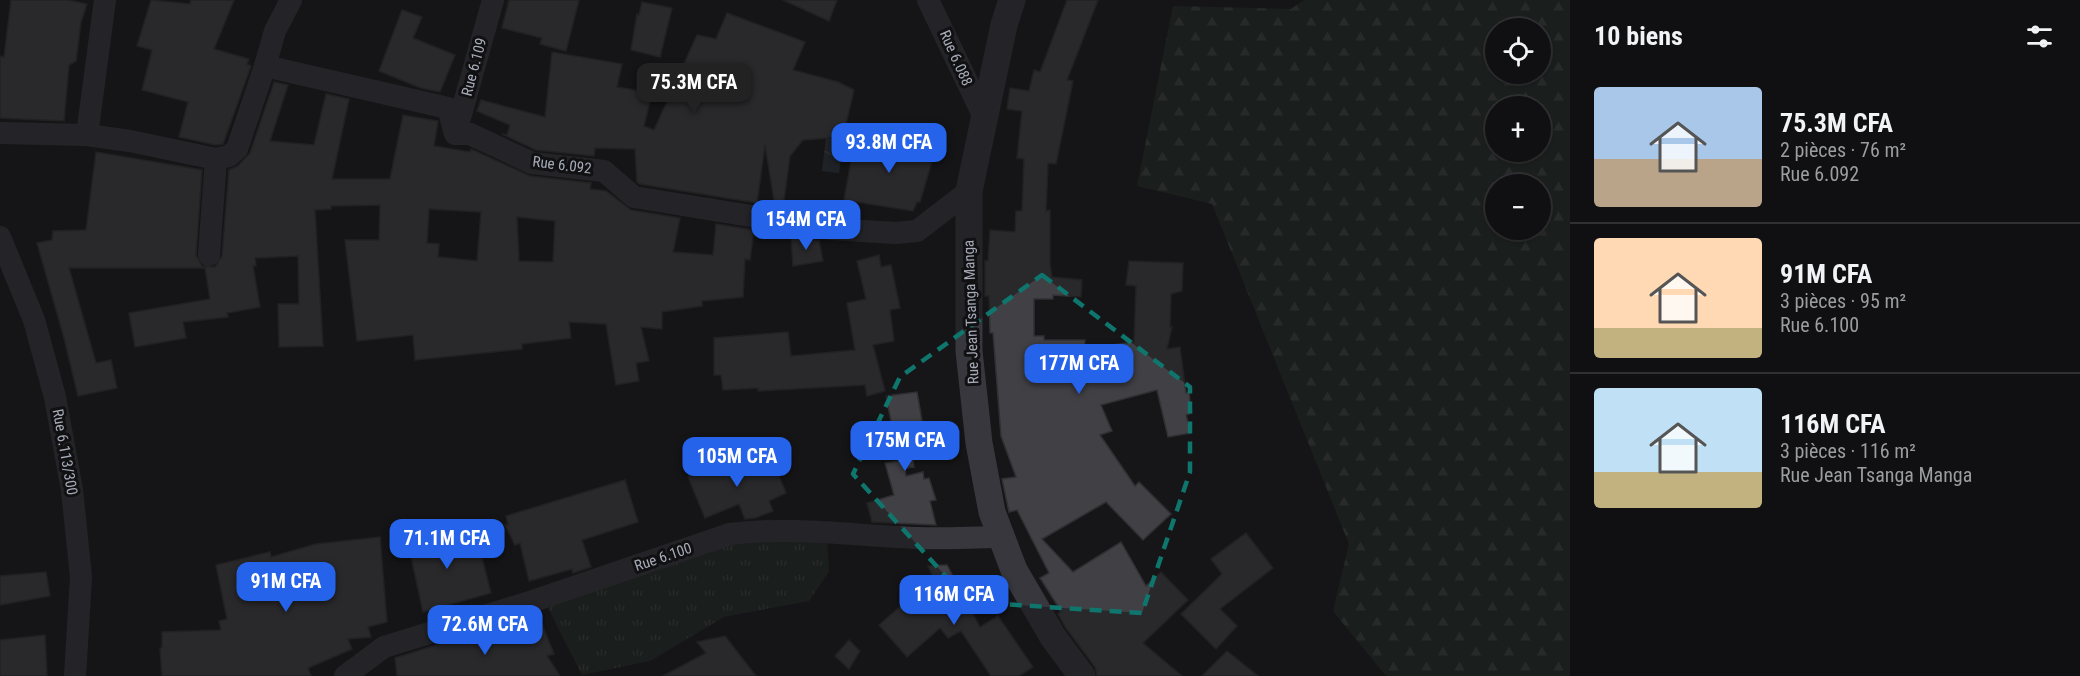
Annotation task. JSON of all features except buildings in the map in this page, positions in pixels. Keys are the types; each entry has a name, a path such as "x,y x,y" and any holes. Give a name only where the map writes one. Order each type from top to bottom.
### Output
{"street":[{"path":"87,135 105,0"},
{"path":"0,133 87,135 130,141 216,159 229,156 237,149 275,31 291,0"},
{"name":"Rue 6.109","path":"455,134 493,0"},
{"name":"Rue 6.088","path":"928,0 984,115"},
{"name":"Rue Jean Tsanga Manga","path":"1012,0 1004,25 969,191 967,269 970,363 979,443 992,512 1014,570 1053,637 1082,676"},
{"path":"265,66 448,108 455,134"},
{"name":"Rue 6.092","path":"455,134 470,134 532,163 604,171 634,197 782,224 895,233 917,231 969,191"},
{"path":"209,255 216,159"},
{"name":"Rue 6.113/300","path":"0,237 34,320 55,397 72,490 81,577 75,676"},
{"name":"Rue 6.100","path":"345,676 384,647 533,601 730,534 751,531 834,532 917,538 1002,537"}],"highlighted area":[{"path":"1042,275 1190,387 1190,472 1142,613 969,602 853,474 900,377"}],"green space":[{"path":"1304,0 1570,0 1570,676 1386,676 1333,611 1349,544 1212,204 1137,186 1173,6 1291,9"},
{"path":"736,538 827,539 829,571 809,601 724,617 650,661 582,675 545,602"}],"water":[{"path":"826,138 843,140 839,173 822,171"}]}
